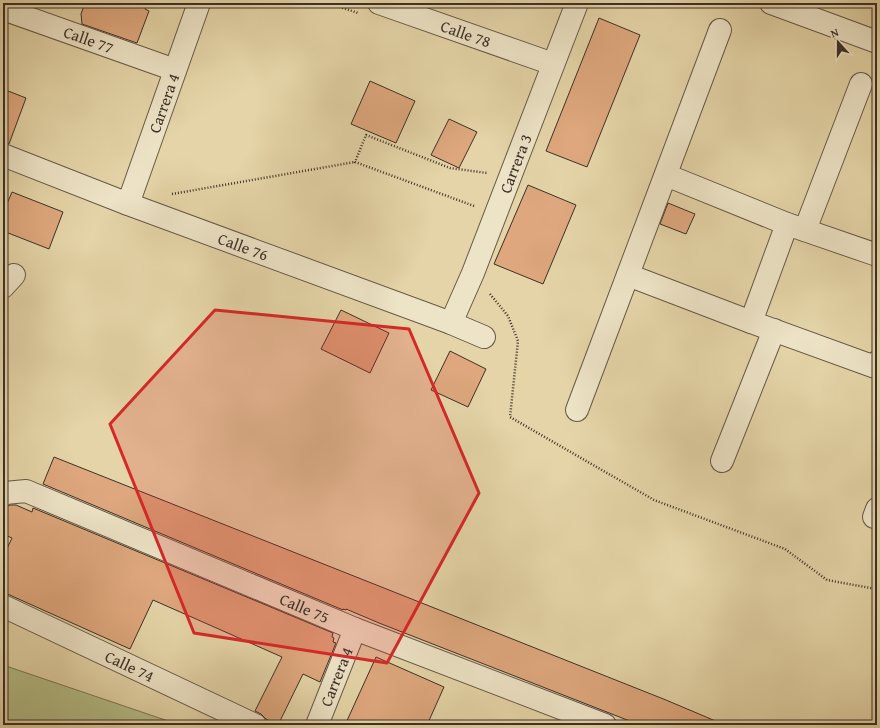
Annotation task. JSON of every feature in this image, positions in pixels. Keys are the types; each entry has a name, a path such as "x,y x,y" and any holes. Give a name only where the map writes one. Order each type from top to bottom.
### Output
{"street":[{"name":"Carrera 4","path":"128,204 199,3"},
{"name":"Calle 78","path":"379,3 553,64"},
{"name":"Carrera 3","path":"451,323 473,273 577,3"},
{"path":"771,3 877,42"},
{"name":"Calle 77","path":"3,9 175,70"},
{"path":"578,410 720,30"},
{"path":"751,322 861,84"},
{"name":"Calle 76","path":"3,155 128,204 484,336"},
{"path":"666,175 796,227 877,256"},
{"path":"628,275 751,322 876,365"},
{"path":"722,461 774,330"},
{"name":"Calle 75","path":"4,494 26,491 355,629 605,725"},
{"name":"Calle 74","path":"3,606 256,725"},
{"name":"Carrera 4","path":"317,725 355,629"}],"path":[{"path":"328,3 358,14"},
{"path":"355,162 366,135 450,168 489,174"},
{"path":"165,195 355,162 475,206 473,213"},
{"path":"473,273 508,316 518,341 510,417 654,500 785,549 827,580 876,589 877,591"}],"highlighted area":[{"path":"215,310 409,329 479,493 387,663 194,633 110,424"}],"green space":[{"path":"3,665 180,725 3,725"}],"building":[{"path":"85,3 147,3 145,9 149,11 137,43 82,24 81,14"},
{"path":"599,18 640,35 587,167 546,151"},
{"path":"370,81 415,101 396,143 351,124"},
{"path":"3,89 26,98 9,144 3,143"},
{"path":"449,119 477,132 459,168 431,155"},
{"path":"528,185 576,205 543,284 494,264"},
{"path":"12,192 63,212 49,249 3,231 3,213"},
{"path":"668,203 695,214 686,234 660,224"},
{"path":"341,310 389,333 370,373 321,349"},
{"path":"450,351 486,369 468,407 431,390"},
{"path":"54,457 666,700 725,725 640,725 346,609 343,610 43,484"},
{"path":"16,505 32,512 33,508 333,633 333,642 336,643 320,682 303,674 278,725 255,711 282,657 153,600 130,649 3,592 3,557 12,538 3,534 3,507"},
{"path":"376,657 444,687 427,725 345,725"}]}
